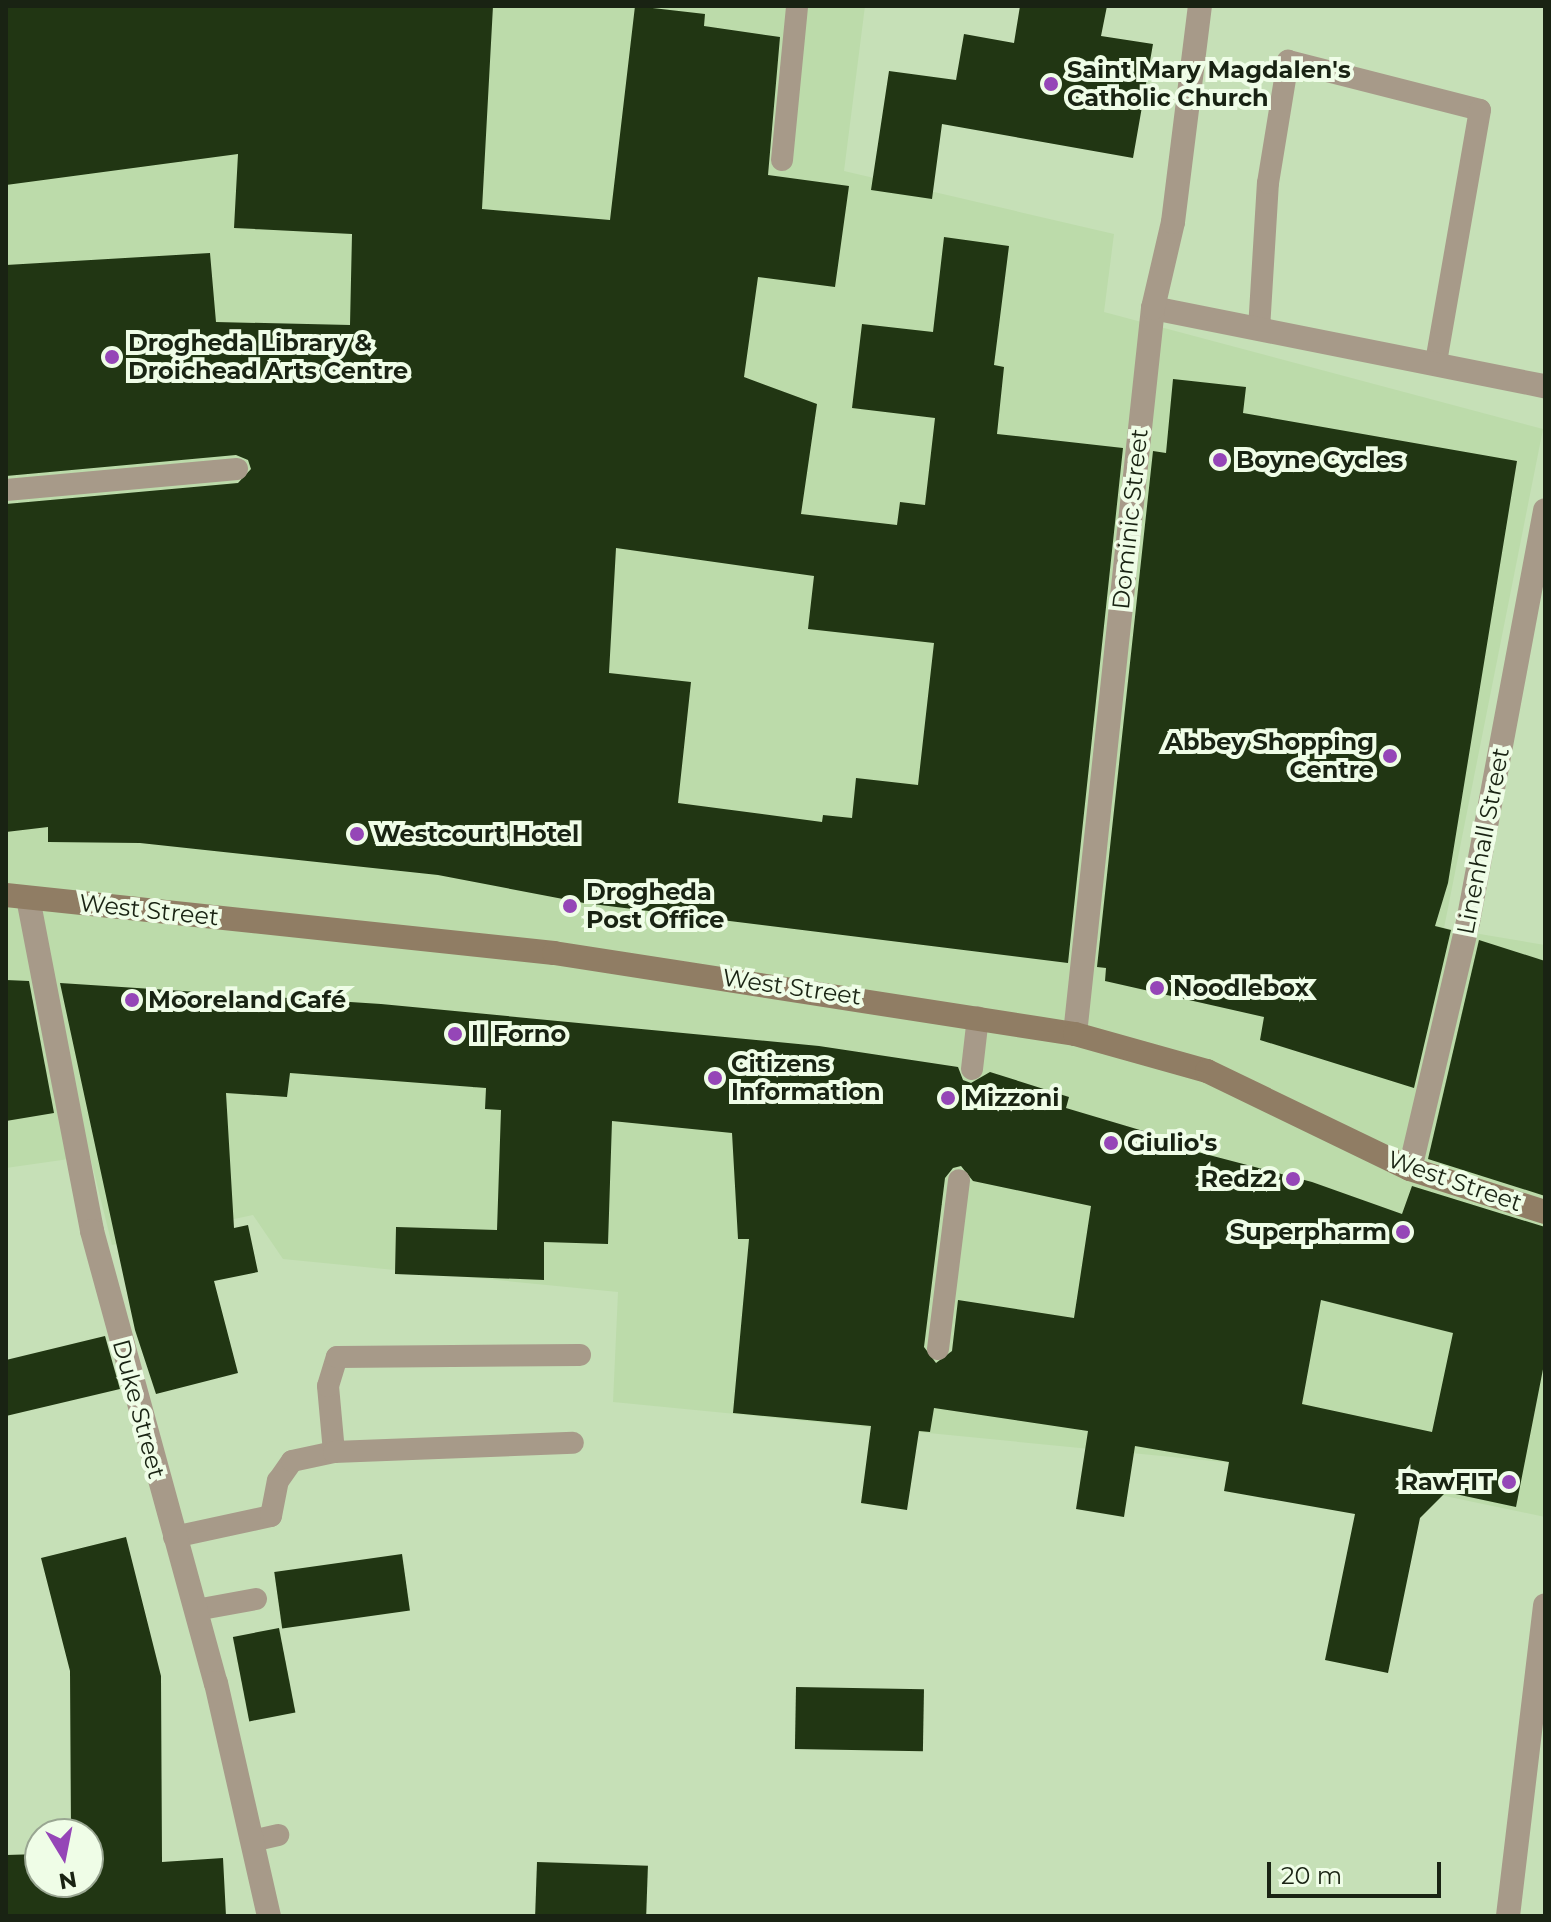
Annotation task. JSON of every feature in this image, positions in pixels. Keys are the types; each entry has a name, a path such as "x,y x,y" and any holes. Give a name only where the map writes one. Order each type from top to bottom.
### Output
{"main road":[{"name":"West Street","path":"17,896 554,953 1075,1034 1207,1071 1410,1169 1545,1212"}],"street":[{"name":"Dominic Street","path":"1075,1034 1153,308 1173,222 1200,6"},
{"path":"1153,308 1436,361 1545,386"},
{"name":"Linenhall Street","path":"1410,1169 1468,922 1545,510"},
{"name":"Duke Street","path":"17,896 92,1231 196,1610 269,1916"},
{"path":"1508,1916 1545,1605"}],"lane":[{"path":"782,160 797,6"},
{"path":"1259,329 1268,183 1288,61 1480,110 1436,361"},
{"path":"6,490 237,469"},
{"path":"972,1069 978,1017"},
{"path":"938,1349 959,1180"},
{"path":"334,1452 328,1386 337,1357 580,1355"},
{"path":"174,1537 271,1516 278,1481 292,1461 334,1452 573,1443"},
{"path":"196,1610 256,1599"},
{"path":"252,1841 278,1835"}],"shaded area":[{"path":"6,6 865,6 844,171 1114,234 1104,312 1543,429 1444,928 1545,945 1545,1517 1335,1473 613,1402 618,1292 283,1259 253,1215 112,1245 90,1156 6,1168"}],"building":[{"path":"6,6 493,6 482,209 610,220 635,6 705,14 704,26 780,37 768,175 849,186 835,287 758,277 744,377 817,404 801,514 897,525 900,502 925,505 935,418 852,408 862,324 933,332 944,237 1009,246 994,365 1004,367 997,434 1123,448 1068,963 584,903 438,875 140,843 48,842 48,827 6,832 6,504 238,483 251,469 248,460 236,455 6,476 6,265 210,253 216,322 350,325 352,234 234,228 238,154 6,185","holes":["616,548 814,576 808,629 934,643 918,785 856,778 852,818 823,815 822,822 678,803 691,682 609,673"]},
{"name":"Saint Mary Magdalen's Catholic Church","path":"1020,6 1107,6 1101,36 1153,44 1133,158 942,124 932,199 871,190 889,71 956,80 964,34 1014,43"},
{"path":"1173,379 1246,387 1243,413 1517,461 1448,883 1435,926 1451,930 1414,1088 1260,1040 1264,1017 1105,981 1106,968 1097,967 1153,451 1166,453"},
{"path":"1479,940 1545,961 1545,1196 1428,1159"},
{"path":"6,980 29,981 54,1113 6,1121"},
{"path":"60,983 381,1004 819,1046 958,1067 963,1080 971,1083 990,1072 1069,1097 1066,1108 1150,1133 1148,1139 1312,1182 1402,1214 1412,1186 1545,1227 1545,1359 1516,1507 1446,1492 1420,1518 1388,1673 1325,1660 1355,1514 1224,1491 1229,1462 1135,1446 1124,1517 1076,1509 1088,1431 934,1408 930,1432 919,1431 907,1510 861,1503 871,1426 733,1413 749,1239 738,1239 732,1133 612,1121 608,1244 544,1242 544,1280 395,1274 396,1227 497,1230 501,1110 485,1109 486,1088 290,1073 287,1097 226,1093 234,1228 248,1225 258,1272 214,1281 238,1373 156,1394 135,1330","holes":["961,1166 973,1181 1091,1206 1074,1318 958,1300 952,1351 936,1363 924,1347 945,1178 953,1168","1321,1300 1453,1333 1432,1432 1302,1404"]},
{"path":"105,1336 120,1389 6,1416 6,1360"},
{"path":"126,1537 161,1676 162,1862 223,1858 226,1916 6,1916 6,1855 24,1854 24,1898 104,1898 104,1818 71,1818 70,1671 41,1558"},
{"path":"402,1554 410,1610 282,1628 274,1572"},
{"path":"279,1628 295,1712 249,1721 233,1637"},
{"path":"796,1687 924,1689 923,1751 795,1749"},
{"path":"537,1862 648,1866 646,1916 535,1916"}],"place":[{"name":"Saint Mary Magdalen's Catholic Church","path":"1051,84"},
{"name":"Drogheda Library & Droichead Arts Centre","path":"112,357"},
{"name":"Boyne Cycles","path":"1220,460"},
{"name":"Abbey Shopping Centre","path":"1390,756"},
{"name":"Westcourt Hotel","path":"357,834"},
{"name":"Drogheda Post Office","path":"570,906"},
{"name":"Noodlebox","path":"1157,988"},
{"name":"Mooreland Café","path":"132,1000"},
{"name":"Il Forno","path":"455,1034"},
{"name":"Citizens Information","path":"715,1078"},
{"name":"Mizzoni","path":"948,1098"},
{"name":"Giulio's","path":"1111,1143"},
{"name":"Redz2","path":"1293,1179"},
{"name":"Superpharm","path":"1403,1232"},
{"name":"RawFIT","path":"1509,1482"}]}
